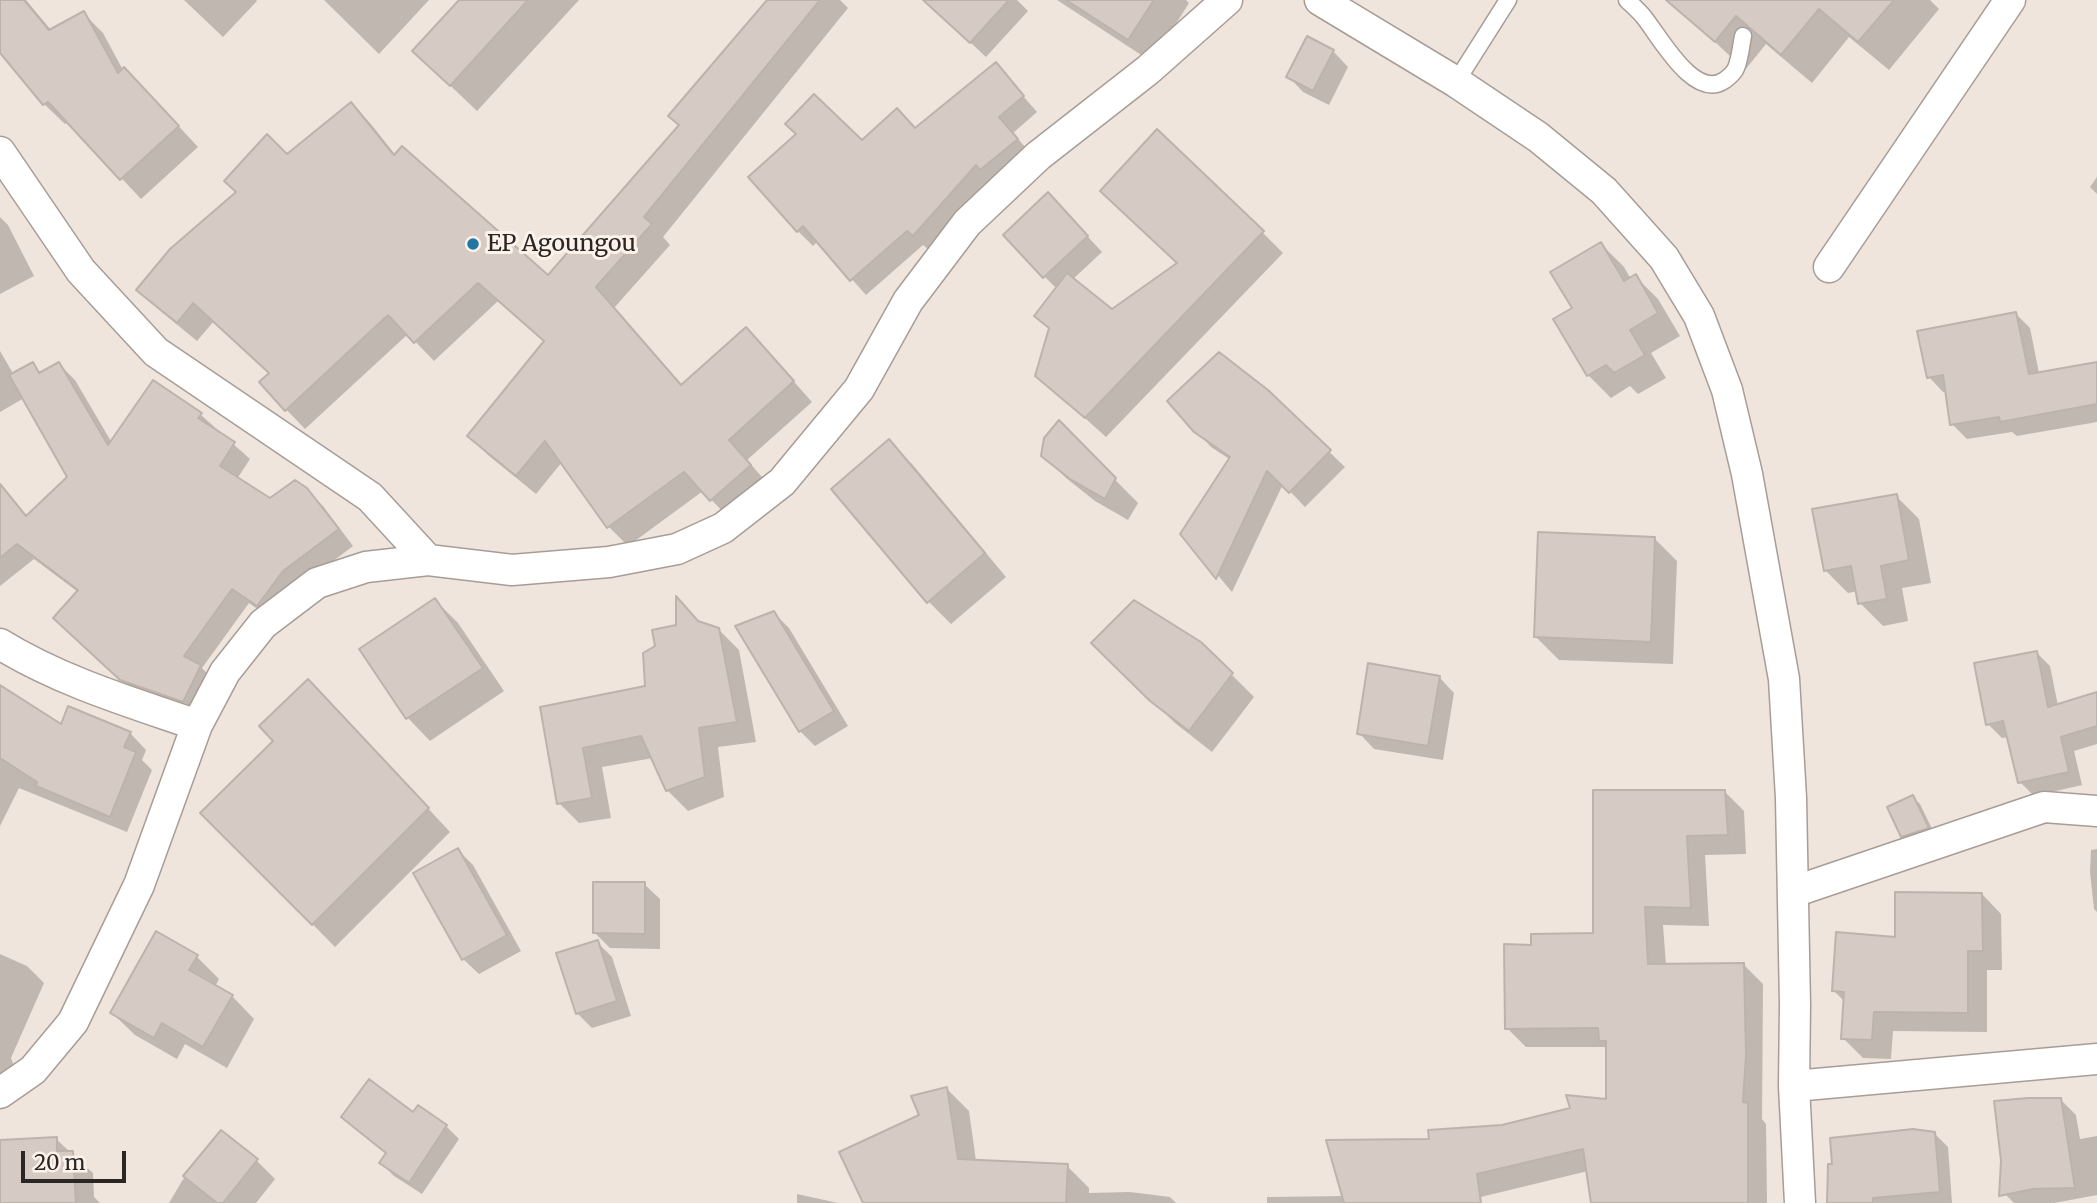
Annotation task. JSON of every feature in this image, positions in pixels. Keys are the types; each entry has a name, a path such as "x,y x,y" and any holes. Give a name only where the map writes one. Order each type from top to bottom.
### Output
{"street":[{"path":"0,1093 33,1070 73,1022 139,885 197,725 225,671 263,624 317,583 366,567 428,559 512,570 609,562 677,549 723,528 782,482 859,389 908,301 967,223 1038,156 1148,70 1227,0"},
{"path":"1320,0 1456,82 1538,137 1604,191 1664,258 1699,317 1727,390 1784,679 1791,797 1794,1086 1800,1203"},
{"path":"1829,267 2010,0"},
{"path":"0,152 81,271 156,352 370,497 428,559"},
{"path":"0,644 20,656 111,696 197,725"},
{"path":"1793,892 2044,807 2097,811"},
{"path":"1794,1086 2097,1059"}],"lane":[{"path":"1456,82 1508,0"},
{"path":"1627,0 1643,16 1687,74 1703,82 1714,84 1730,77 1736,69 1743,36"}],"building":[{"path":"0,0 24,0 49,30 84,11 118,73 124,67 179,126 120,180 48,102 43,105 0,53"},
{"path":"459,0 528,0 450,86 412,51"},
{"path":"767,0 820,0 644,217 652,224 596,287 681,385 746,327 794,381 729,440 751,465 710,501 684,472 607,528 545,441 516,476 467,436 544,341 478,283 414,343 388,315 285,411 259,382 269,373 193,303 177,323 136,290 170,249 236,192 224,181 267,134 287,154 351,102 394,155 402,146 548,275 679,125 668,116"},
{"path":"923,0 1009,0 970,43"},
{"path":"1066,0 1154,0 1128,40"},
{"path":"1666,0 1894,0 1858,42 1819,9 1781,55 1736,16 1715,42"},
{"path":"1307,36 1334,50 1313,91 1286,77"},
{"path":"996,62 1024,96 999,117 1018,139 980,170 976,165 913,236 907,231 850,281 803,226 797,232 748,177 796,134 785,124 814,94 862,140 897,108 915,128"},
{"path":"1157,129 1264,231 1085,418 1035,376 1049,328 1034,316 1067,273 1112,309 1177,263 1100,191"},
{"path":"1048,192 1088,236 1043,278 1003,235"},
{"path":"1601,242 1624,281 1636,274 1658,313 1630,330 1645,355 1614,373 1606,365 1587,376 1553,319 1572,308 1550,272"},
{"path":"2016,312 2029,374 2097,362 2097,404 2000,422 1999,417 1950,425 1943,375 1927,378 1917,331"},
{"path":"1219,352 1268,390 1331,450 1289,493 1267,471 1216,579 1180,534 1230,457 1194,432 1167,401"},
{"path":"33,362 39,373 59,362 108,445 153,380 202,413 198,418 235,442 220,466 270,498 295,480 307,488 339,529 283,571 257,606 232,589 184,656 201,665 183,702 120,680 53,618 78,590 17,544 0,558 0,484 26,516 67,477 9,375"},
{"path":"1059,420 1116,478 1105,499 1070,479 1041,456 1044,438"},
{"path":"889,439 985,553 927,603 831,489"},
{"path":"1897,494 1909,560 1881,566 1887,599 1858,604 1851,566 1824,571 1812,509"},
{"path":"1538,532 1655,537 1651,642 1534,637"},
{"path":"676,596 698,621 719,628 737,722 699,728 705,777 666,791 641,736 583,748 592,798 557,804 540,707 645,686 643,653 655,646 652,630 676,625"},
{"path":"435,598 483,668 406,719 359,649"},
{"path":"1134,600 1201,642 1233,673 1189,731 1150,701 1091,643"},
{"path":"774,611 834,711 799,732 735,626"},
{"path":"2037,651 2048,707 2097,692 2097,726 2061,737 2069,772 2018,783 2003,721 1986,725 1974,663"},
{"path":"1368,663 1440,676 1428,746 1357,734"},
{"path":"308,679 429,808 312,925 200,813 273,741 259,726"},
{"path":"0,685 61,724 68,706 131,732 124,747 136,752 110,817 36,786 37,782 0,758"},
{"path":"1593,790 1725,790 1728,835 1687,836 1691,908 1645,907 1648,964 1744,963 1746,1055 1743,1102 1748,1103 1748,1203 1591,1203 1583,1149 1477,1174 1481,1203 1344,1203 1326,1140 1429,1139 1428,1130 1502,1125 1570,1108 1566,1095 1606,1099 1606,1041 1599,1041 1598,1028 1505,1029 1504,944 1531,945 1531,934 1593,933"},
{"path":"1913,795 1929,828 1901,837 1887,807"},
{"path":"458,848 507,935 462,960 413,873"},
{"path":"593,882 645,882 645,934 593,933"},
{"path":"1895,892 1982,893 1983,951 1968,951 1968,1013 1874,1012 1872,1040 1841,1039 1844,992 1832,991 1836,932 1895,937"},
{"path":"156,931 198,955 189,970 233,995 203,1047 162,1023 154,1038 110,1013"},
{"path":"598,940 617,1001 576,1014 556,953"},
{"path":"369,1079 413,1112 418,1105 447,1125 409,1183 379,1163 386,1153 341,1117"},
{"path":"947,1087 958,1159 1068,1164 1066,1203 863,1203 839,1152 919,1115 911,1096"},
{"path":"2061,1098 2075,1188 2033,1189 1999,1196 2001,1161 1994,1101"},
{"path":"1913,1129 1935,1132 1940,1192 1873,1198 1873,1203 1827,1203 1828,1164 1832,1164 1830,1138"},
{"path":"221,1130 258,1159 223,1203 217,1203 183,1176"},
{"path":"57,1137 57,1151 73,1151 76,1203 0,1203 0,1140"}],"place":[{"name":"EP Agoungou","path":"473,244"}]}
